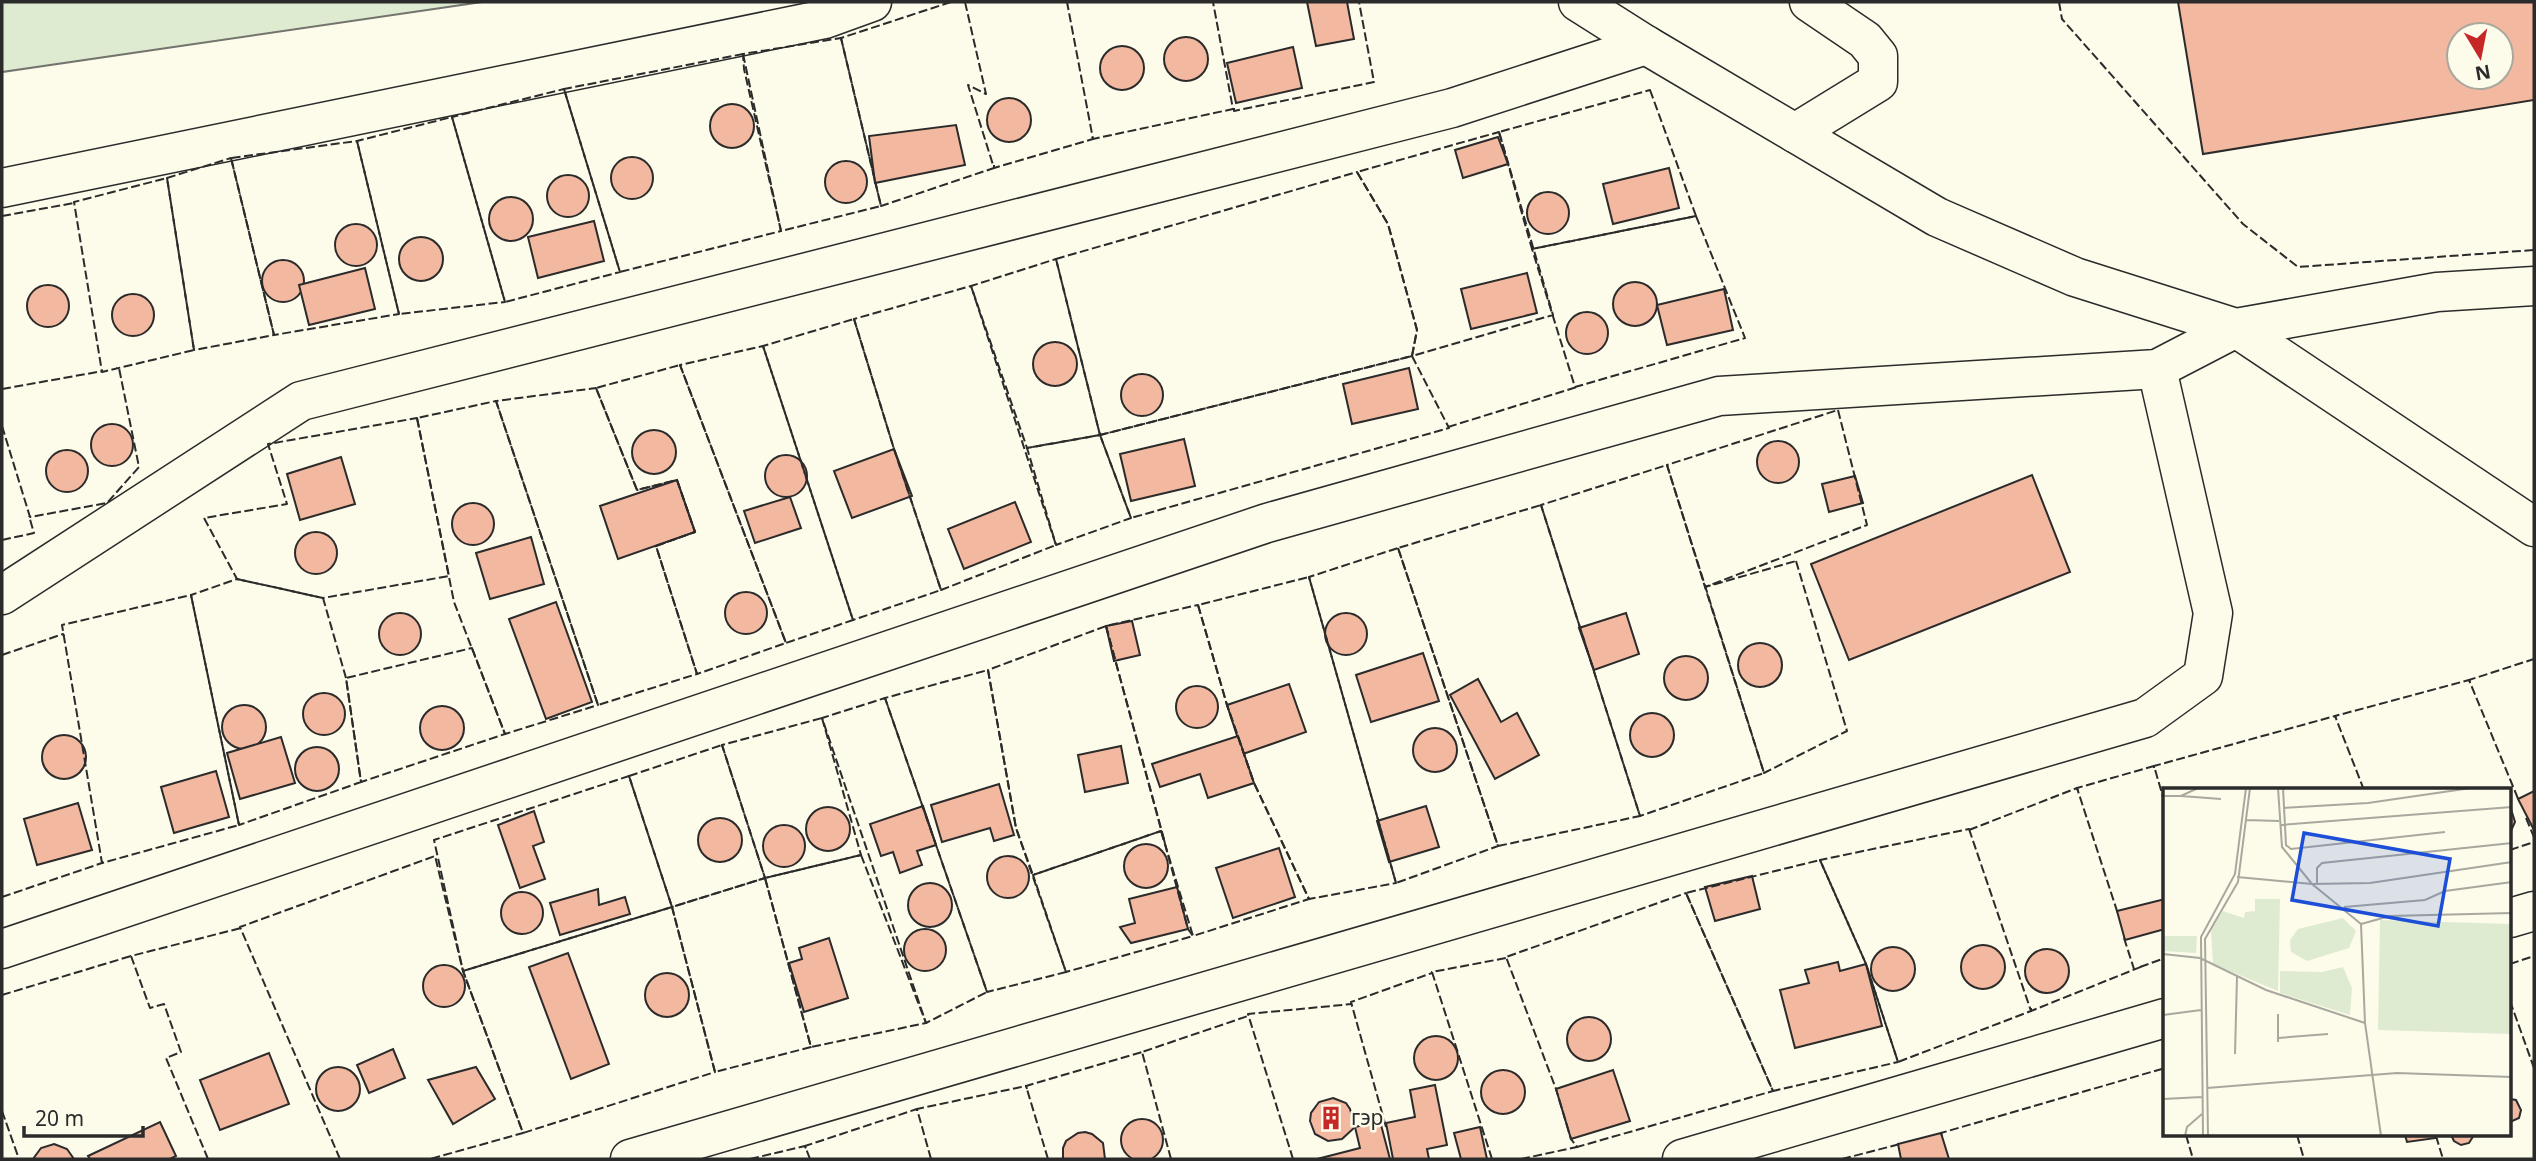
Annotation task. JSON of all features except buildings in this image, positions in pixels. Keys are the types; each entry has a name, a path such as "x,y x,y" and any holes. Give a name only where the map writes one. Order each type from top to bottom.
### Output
{"street":[{"path":"2,188 825,19 872,2"},
{"path":"1578,2 1937,217 2075,277 2235,328 2534,527"},
{"path":"1795,132 1878,82 1878,56 1864,40 1809,2"},
{"path":"2,595 301,401 1452,108 1646,45"},
{"path":"2,949 1267,523 1719,396 2157,369 2235,328 2437,292 2534,286"},
{"path":"630,1159 2145,718 2203,677 2213,613 2157,369"},
{"path":"2512,917 2534,911"},
{"path":"1682,1159 2163,1019"}],"green space":[{"path":"2,2 482,2 2,72"}],"fence":[{"path":"951,2 841,38 881,206 994,168 968,85 986,94 965,2"},
{"path":"994,165 994,168 1093,139 1067,2"},
{"path":"1092,137 1093,139 1233,109 1213,2"},
{"path":"1234,108 1234,111 1374,82 1359,2"},
{"path":"2059,2 2062,19 2243,224 2298,267 2534,250"},
{"path":"841,38 881,206 781,231 744,69 743,54 841,38"},
{"path":"743,54 781,231 620,272 564,89 743,54"},
{"path":"564,89 620,272 505,302 452,117 564,89"},
{"path":"1650,90 1696,216 1532,249 1499,132 1650,90"},
{"path":"452,117 505,302 399,314 357,141 452,117"},
{"path":"1499,132 1553,315 1412,356 1417,330 1388,224 1357,172 1499,132"},
{"path":"357,141 399,314 274,335 231,158 357,141"},
{"path":"231,158 274,335 194,350 167,178 231,158"},
{"path":"1357,172 1388,224 1417,330 1412,356 1100,435 1056,259 1357,172"},
{"path":"167,178 194,350 102,372 74,202 167,178"},
{"path":"2,216 74,203"},
{"path":"1696,216 1745,338 1575,387 1532,249 1696,216"},
{"path":"1056,259 1100,435 1027,448 971,286 1056,259"},
{"path":"971,286 1056,545 941,590 854,319 971,286"},
{"path":"854,319 941,590 853,620 763,346 854,319"},
{"path":"763,346 853,620 786,643 680,365 763,346"},
{"path":"1412,356 1449,428 1131,518 1100,435 1412,356"},
{"path":"680,365 786,643 697,674 656,546 695,532 677,480 637,490 596,388 680,365"},
{"path":"2,426 30,517 107,503 139,467 119,368 116,368"},
{"path":"2,389 103,371"},
{"path":"1448,427 1577,387"},
{"path":"596,388 637,490 677,480 695,532 656,546 697,674 598,705 496,401 596,388"},
{"path":"496,401 598,705 505,734 454,602 417,418 496,401"},
{"path":"1838,410 1867,525 1705,587 1667,465 1838,410"},
{"path":"417,418 449,576 323,598 237,579 204,518 287,504 268,444 417,418"},
{"path":"1100,435 1131,518 1056,545 1027,448 1100,435"},
{"path":"1667,465 1764,773 1640,816 1541,505 1667,465"},
{"path":"1541,505 1640,816 1498,846 1398,548 1541,505"},
{"path":"2,540 34,533 29,516"},
{"path":"1398,548 1498,846 1396,883 1309,577 1398,548"},
{"path":"1796,561 1847,731 1764,773 1705,587 1796,561"},
{"path":"1309,577 1396,883 1309,899 1254,783 1227,705 1198,605 1309,577"},
{"path":"237,579 323,598 346,678 361,782 239,825 191,595 237,579"},
{"path":"191,595 239,825 102,863 62,625 191,595"},
{"path":"1198,605 1227,705 1254,783 1309,899 1193,936 1188,929 1106,626 1198,605"},
{"path":"1106,626 1165,843 1161,831 1033,875 1016,828 988,670 1106,626"},
{"path":"2,655 63,634 64,636"},
{"path":"472,648 505,734 361,782 346,678 472,648"},
{"path":"2470,682 2469,680 2534,659"},
{"path":"988,670 1016,828 1066,972 987,992 885,698 988,670"},
{"path":"2363,788 2335,716 2469,680 2519,801"},
{"path":"885,698 987,992 926,1023 822,718 885,698"},
{"path":"2154,768 2335,716 2336,718"},
{"path":"822,718 861,855 765,878 722,745 822,718"},
{"path":"722,745 765,878 672,907 629,776 722,745"},
{"path":"2078,791 2077,788 2154,766 2163,797"},
{"path":"629,776 672,907 463,971 434,840 629,776"},
{"path":"1969,830 2077,788 2118,914"},
{"path":"2526,818 2534,837"},
{"path":"1969,829 2031,1011 1898,1062 1866,964 1820,860 1969,829"},
{"path":"1161,831 1193,936 1066,972 1033,875 1161,831"},
{"path":"2512,849 2534,842"},
{"path":"861,855 926,1023 811,1047 765,878 861,855"},
{"path":"340,1159 240,927 435,856 463,971 523,1133 430,1159"},
{"path":"1820,860 1866,964 1898,1062 1773,1091 1686,893 1820,860"},
{"path":"2,897 102,861"},
{"path":"765,878 811,1047 715,1072 672,907 765,878"},
{"path":"1686,893 1773,1091 1577,1147 1571,1139 1556,1089 1506,957 1686,893"},
{"path":"672,907 715,1072 523,1133 463,971 672,907"},
{"path":"208,1159 166,1058 181,1052 164,1004 150,1008 131,956 241,928"},
{"path":"2124,938 2134,969"},
{"path":"2,995 131,956 132,958"},
{"path":"2512,963 2534,956"},
{"path":"1492,1159 1432,972 1506,958"},
{"path":"2140,967 2163,959"},
{"path":"2031,1008 2031,1011 2143,966"},
{"path":"1386,1127 1351,1002 1432,973"},
{"path":"1293,1159 1248,1014 1352,1004"},
{"path":"2512,1007 2534,1068"},
{"path":"1171,1159 1142,1052 1248,1016"},
{"path":"1048,1159 1026,1086 1142,1052 1143,1055"},
{"path":"1942,1136 1941,1133 2163,1069"},
{"path":"931,1159 917,1109 1026,1086 1027,1089"},
{"path":"810,1159 805,1146 917,1109 917,1112"},
{"path":"2,1111 19,1159"},
{"path":"2186,1136 2193,1159"},
{"path":"2297,1136 2304,1159"},
{"path":"2436,1136 2443,1159"},
{"path":"1842,1159 1900,1144"},
{"path":"1521,1159 1577,1147 1575,1145"},
{"path":"750,1159 805,1146 806,1149"}],"place":[{"name":"гэр","path":"1331,1118"}]}
